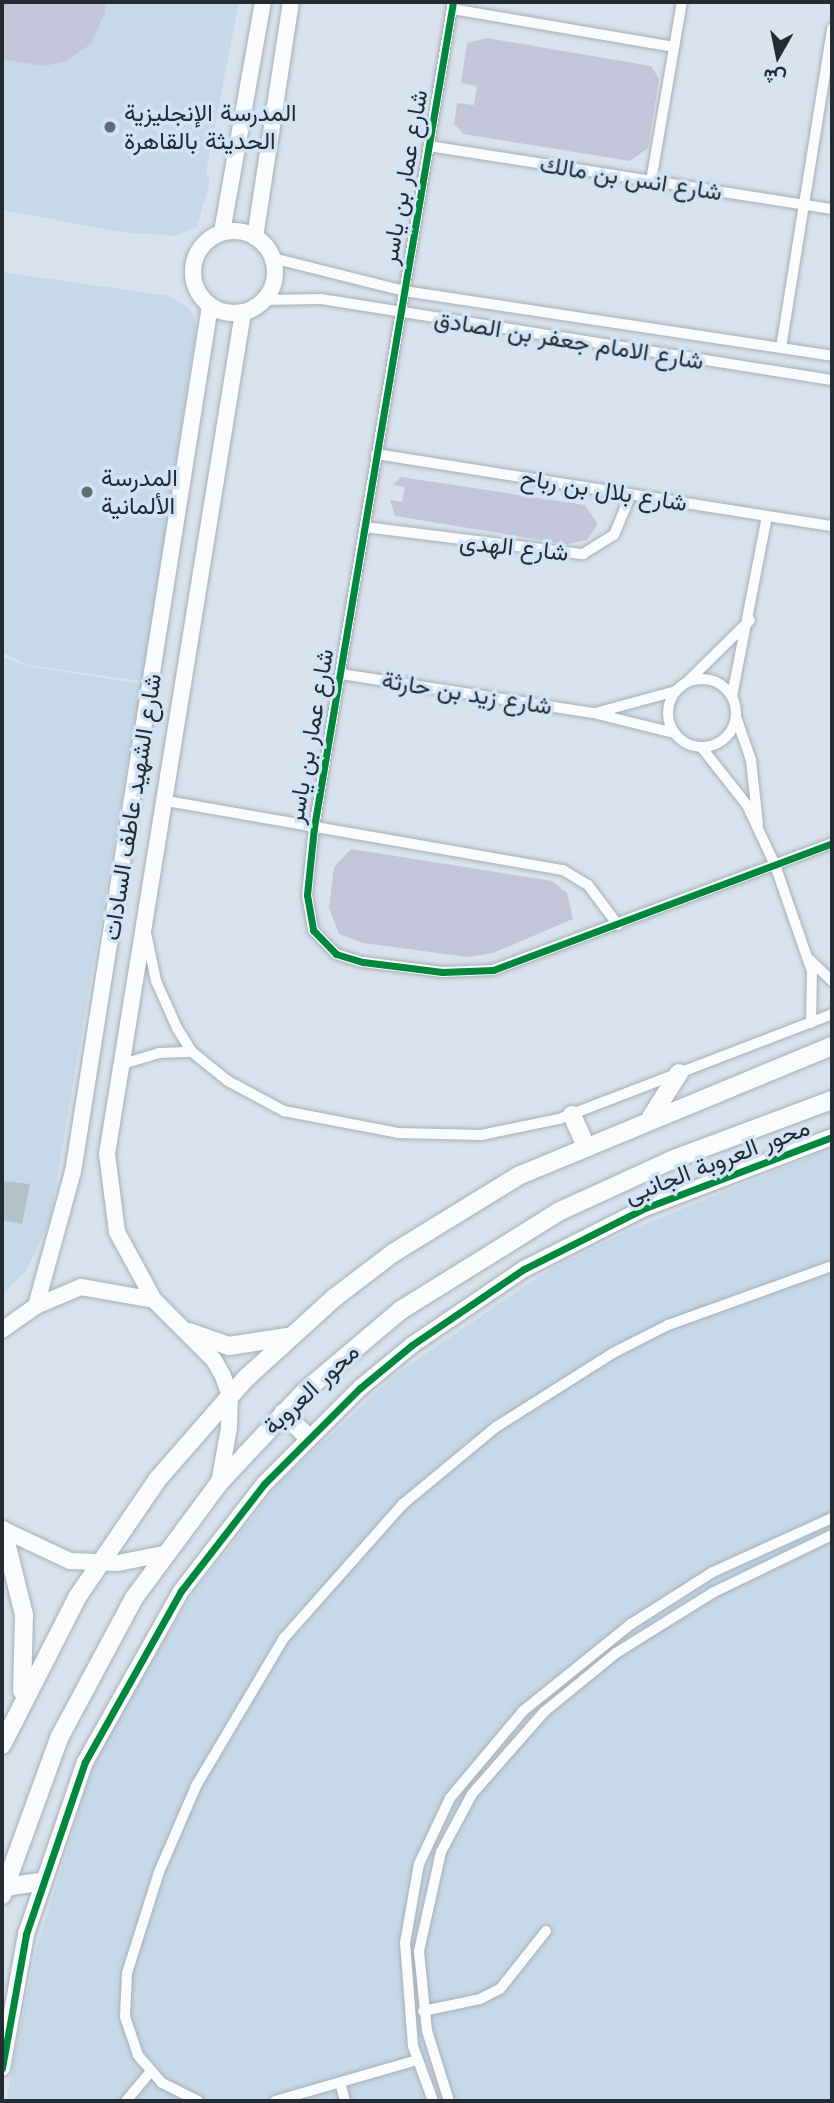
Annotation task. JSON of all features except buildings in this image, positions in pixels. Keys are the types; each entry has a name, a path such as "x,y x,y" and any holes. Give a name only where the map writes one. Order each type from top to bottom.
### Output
{"main road":[{"name":"محور العروبة","path":"4,1732 98,1564 157,1480 230,1396 290,1336 393,1253 454,1213 585,1144 832,1046"},
{"path":"652,1117 679,1073"},
{"name":"محور العروبة","path":"3,1891 71,1714 163,1554 219,1483 283,1413 401,1310 505,1241 616,1184 832,1100"},
{"path":"572,1115 585,1144"},
{"path":"189,1332 229,1346 290,1336"},
{"path":"283,1413 308,1437"},
{"path":"2,1529 24,1615 21,1703"},
{"path":"3,1891 41,1882"}],"street":[{"path":"222,232 263,2"},
{"path":"256,237 291,2"},
{"path":"651,181 682,2"},
{"path":"452,6 674,47"},
{"name":"شارع عمار بن ياسر","path":"452,6 314,827 307,895 313,930 346,958 442,972 492,970 832,843"},
{"path":"782,348 804,206 829,72 832,28"},
{"name":"شارع انس بن مالك","path":"429,146 832,209"},
{"path":"222,232 256,237 273,258 274,280 264,300 243,312 210,306 197,289 193,267 202,245 222,232"},
{"name":"شارع الامام جعفر بن الصادق","path":"273,258 404,291 832,356"},
{"name":"شارع الامام جعفر بن الصادق","path":"264,300 321,299 401,314 832,380"},
{"name":"شارع الشهيد عاطف السادات","path":"36,1306 73,1172 210,306"},
{"name":"شارع الشهيد عاطف السادات","path":"230,1396 214,1360 189,1332 154,1300 127,1256 111,1206 107,1154 161,800 243,312"},
{"name":"شارع بلال بن رباح","path":"376,454 832,526"},
{"name":"شارع الهدى","path":"365,527 561,555 583,554 614,535 631,494"},
{"path":"758,827 755,782 732,696 750,620 767,516"},
{"path":"750,620 676,691 668,716 674,733 702,748 734,784 758,827 775,865 808,958 814,997 811,1023"},
{"name":"شارع زيد بن حارثة","path":"341,674 593,713 674,733"},
{"path":"686,683 711,681 732,696"},
{"name":"شارع زيد بن حارثة","path":"593,713 676,691"},
{"path":"702,748 725,739 736,717"},
{"path":"138,768 166,773"},
{"path":"134,795 149,792 161,800 563,870 588,886 618,925"},
{"name":"شارع الشهيد عاطف السادات","path":"143,913 156,981 192,1052 260,1101 332,1123 457,1137 572,1115"},
{"path":"808,958 832,981"},
{"path":"572,1115 832,1014"},
{"path":"119,1065 170,1051 192,1052"},
{"name":"محور العروبة الجانبى","path":"2,2068 41,1882 85,1762 145,1648 220,1536 308,1437 412,1345 524,1269 645,1208 832,1137"},
{"path":"198,2101 177,2094 150,2072 129,2036 124,1997 159,1872 220,1737 317,1594 430,1480 546,1394 668,1325 832,1266"},
{"path":"2,1330 36,1306 81,1287 154,1300"},
{"path":"219,1483 230,1396"},
{"path":"433,2101 417,2060 405,1991 405,1943 414,1885 450,1798 539,1696 654,1608 736,1561 832,1518"},
{"path":"2,1529 46,1554 98,1564 163,1554"},
{"path":"449,2101 424,2011 419,1951 429,1891 448,1834 472,1794 567,1691 664,1622 751,1572 832,1535"},
{"path":"654,1608 664,1622"},
{"path":"424,2011 480,1999 500,1989 546,1931"},
{"path":"405,1991 421,1990"},
{"path":"275,2101 341,2086 417,2060"},
{"path":"126,2101 150,2072"},
{"path":"341,2086 345,2101"}],"shaded area":[{"name":"المدرسة الإنجليزية الحديثة بالقاهرة","path":"2,2 239,2 206,172 210,181 197,227 175,236 120,232 2,210"},
{"path":"2,2 105,2 105,12 91,44 64,62 44,66 2,59"},
{"path":"487,38 651,66 659,79 648,148 630,161 464,134 454,124 457,103 474,105 477,86 461,83 467,43"},
{"name":"المدرسة الألمانية","path":"2,272 169,296 189,308 197,324 142,681 27,665 2,652"},
{"path":"401,477 585,505 598,524 587,540 567,544 395,516 390,500 402,502 405,487 393,485"},
{"path":"2,657 27,666 141,684 50,1220 26,1271 2,1295"},
{"path":"351,849 552,881 567,893 573,919 493,953 468,957 363,943 339,934 329,908 334,867"},
{"path":"832,1148 832,2101 6,2101 36,1950 90,1777 111,1729 191,1596 280,1482 395,1375 552,1268 626,1232"}],"cycle path":[{"path":"453,2 314,827 307,895 313,930 336,954 363,962 442,972 493,970 832,843"},
{"path":"2,2068 26,1934 85,1762 181,1591 264,1484 360,1388 412,1345 524,1269 645,1208 832,1137"}],"place":[{"name":"المدرسة الإنجليزية الحديثة بالقاهرة","path":"110,127"},
{"name":"المدرسة الألمانية","path":"87,492"}]}
